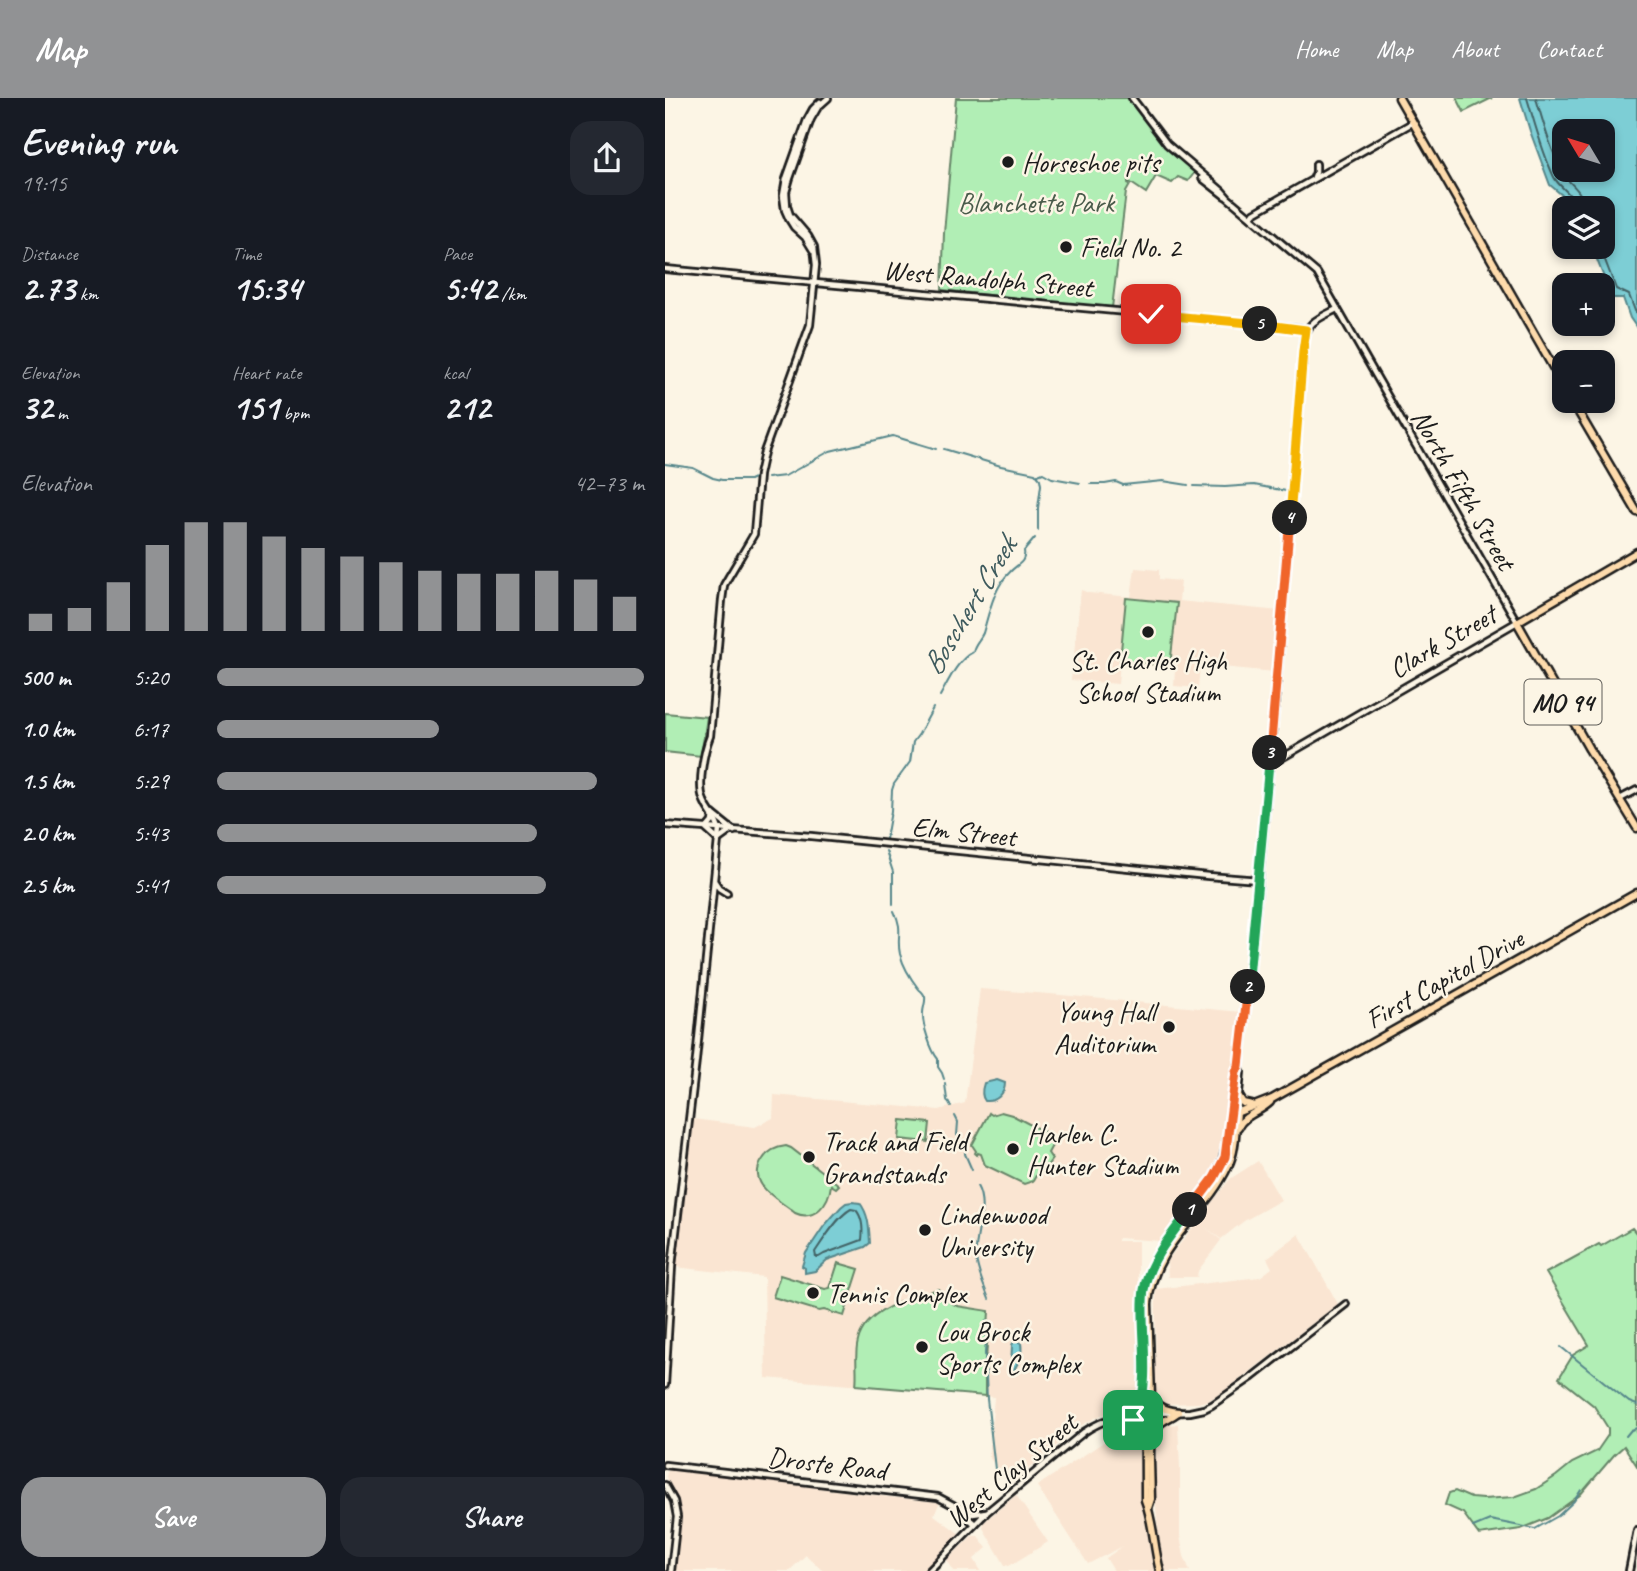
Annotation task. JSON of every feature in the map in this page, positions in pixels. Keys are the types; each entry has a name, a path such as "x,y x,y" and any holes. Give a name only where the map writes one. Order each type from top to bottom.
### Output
{"main road":[{"path":"1399,98 1552,365"},
{"path":"1579,413 1637,512"},
{"name":"Clark Street","path":"1517,622 1637,552"},
{"name":"North Fifth Street","path":"1517,622 1620,799"},
{"name":"MO 94","path":"1620,799 1637,828"},
{"name":"First Capitol Drive","path":"1235,1115 1269,1101 1637,893"},
{"path":"1238,1095 1243,1103 1249,1106 1269,1101"},
{"path":"1235,1131 1244,1118 1266,1106 1269,1101"},
{"path":"1160,1571 1145,1500 1145,1433 1151,1397 1148,1304 1152,1282 1162,1258 1220,1180 1231,1158 1235,1115"},
{"path":"1148,1508 1151,1499 1150,1441 1145,1380 1144,1290 1157,1257 1222,1164 1235,1115"},
{"path":"1145,1380 1142,1398 1138,1405 1125,1415 1145,1433"},
{"path":"1151,1397 1165,1410 1178,1412"},
{"path":"1150,1441 1158,1424 1178,1412"}],"street":[{"path":"718,840 733,831 705,804 701,789 705,751 710,736 724,586 754,534 759,475 764,452 808,334 815,265 813,245 790,215 786,192 811,119 826,98"},
{"name":"North Fifth Street","path":"1130,98 1155,134 1221,194 1315,270 1517,622"},
{"path":"1251,217 1412,123"},
{"path":"1311,181 1316,173 1316,164"},
{"name":"West Randolph Street","path":"665,269 1306,330"},
{"path":"1235,1115 1236,1072 1239,1066 1259,880 1303,351 1306,330 1312,323 1337,309"},
{"name":"Clark Street","path":"1269,767 1517,622"},
{"path":"1620,799 1637,790"},
{"path":"713,814 712,822 706,829 718,840"},
{"path":"665,1385 672,1266 715,880 719,830 713,814"},
{"name":"Elm Street","path":"665,825 811,836 1259,880"},
{"path":"1245,878 1258,891"},
{"path":"715,880 727,893"},
{"path":"1235,1115 1241,1072 1239,1066"},
{"name":"West Clay Street","path":"929,1571 987,1512 1084,1432 1106,1420 1125,1415 1203,1409 1222,1399 1346,1304"},
{"name":"Droste Road","path":"665,1465 939,1497 975,1524"},
{"path":"665,1485 674,1501 677,1517 671,1571"},
{"path":"963,1513 987,1512"},
{"path":"1629,1571 1637,1530"}],"shaded area":[{"path":"1135,568 1159,570 1159,579 1181,581 1179,601 1281,611 1275,672 1200,665 1198,688 1174,686 1175,669 1120,662 1118,684 1071,680 1081,590 1131,597"},
{"name":"Lindenwood University","path":"980,989 1241,1012 1224,1144 1211,1177 1161,1241 1118,1238 1118,1241 1138,1241 1138,1401 1127,1409 1101,1415 1080,1426 1009,1485 989,1457 994,1397 766,1378 764,1277 675,1267 693,1119 755,1127 773,1118 774,1095 939,1110 965,1103"},
{"path":"1258,1161 1281,1200 1244,1221 1221,1239 1205,1227 1221,1240 1198,1271 1197,1277 1168,1277 1167,1261 1230,1179"},
{"path":"1299,1234 1338,1304 1222,1393 1198,1403 1161,1404 1155,1391 1156,1289 1260,1277 1272,1268 1267,1258"},
{"path":"1178,1424 1180,1536 1190,1571 1165,1571 1160,1555 1156,1507 1156,1437 1160,1426"},
{"path":"1128,1426 1135,1430 1139,1441 1143,1469 1143,1506 1154,1571 1114,1571 1106,1558 1123,1546 1088,1564 1037,1486"},
{"path":"671,1469 940,1502 934,1515 960,1534 924,1571 823,1571 806,1555 789,1571 675,1571 679,1521 676,1499 666,1477"},
{"path":"1016,1495 1048,1542 1009,1566 1005,1565 983,1528 984,1522"},
{"path":"972,1536 978,1536 987,1548 974,1559 981,1571 954,1571 947,1560"}],"green space":[{"name":"Blanchette Park","path":"956,98 1128,98 1165,146 1195,172 1188,181 1178,177 1172,183 1156,176 1146,193 1128,181 1130,185 1126,192 1112,308 942,290 944,233"},
{"path":"1457,98 1492,98 1464,112"},
{"name":"St. Charles High School Stadium","path":"1126,598 1177,603 1170,666 1120,661"},
{"path":"665,713 707,717 701,756 665,752"},
{"name":"Harlen C. Hunter Stadium","path":"1001,1112 1050,1135 1053,1144 1048,1153 1052,1159 1045,1173 1038,1172 1033,1181 1024,1184 985,1165 981,1154 975,1153 972,1145 989,1113 992,1115"},
{"path":"901,1120 930,1123 928,1142 899,1139"},
{"path":"786,1146 839,1185 836,1188 831,1185 824,1204 815,1213 795,1213 761,1183 758,1176 763,1159 773,1150"},
{"path":"1632,1228 1637,1234 1637,1466 1624,1446 1580,1495 1548,1518 1521,1529 1479,1535 1463,1513 1445,1505 1449,1493 1455,1491 1471,1498 1483,1499 1514,1497 1536,1489 1572,1463 1597,1451 1608,1435 1608,1428 1594,1406 1559,1378 1573,1355 1589,1345 1546,1273"},
{"name":"Tennis Complex","path":"838,1263 859,1269 844,1316 773,1297 780,1275 825,1289 830,1288"},
{"name":"Lou Brock Sports Complex","path":"938,1289 947,1300 957,1306 989,1311 985,1396 856,1385 857,1346 862,1330 879,1313 891,1306"}],"water":[{"path":"1520,98 1637,98 1637,328 1630,318 1623,298 1615,298 1615,273 1602,273 1597,259 1615,259 1615,196 1563,196 1550,185"},
{"path":"997,1080 1005,1083 1002,1094 996,1099 985,1101 982,1092 984,1083"},
{"path":"852,1202 860,1203 865,1212 870,1243 827,1260 815,1271 805,1273 802,1266 806,1253 841,1207"},
{"path":"1015,1340 1021,1343 1021,1351 1016,1367 1011,1370 1012,1345"}],"waterway":[{"name":"Boschert Creek","path":"767,478 785,476 830,451 893,436 936,449"},
{"name":"Boschert Creek","path":"944,449 1035,473 1041,485 1038,530"},
{"name":"Boschert Creek","path":"665,464 693,468 722,480 754,478"},
{"path":"1038,475 1043,473 1052,478 1080,483"},
{"path":"1090,484 1116,482 1123,485 1163,481 1188,485"},
{"path":"1194,486 1254,485 1286,491"},
{"name":"Boschert Creek","path":"940,696 958,666 973,652 1004,578 1022,561 1024,551 1035,538"},
{"name":"Boschert Creek","path":"886,839 894,784 910,762 913,742 933,708"},
{"name":"Boschert Creek","path":"886,851 893,872 893,904"},
{"name":"Boschert Creek","path":"894,911 899,924 900,954 910,976 925,997 925,1030 944,1079"},
{"name":"Boschert Creek","path":"945,1084 947,1100 951,1107"},
{"name":"Boschert Creek","path":"955,1116 958,1122 957,1135 965,1147 972,1170"},
{"name":"Boschert Creek","path":"977,1186 982,1203 976,1257 989,1299"},
{"name":"Boschert Creek","path":"986,1321 987,1399 996,1478"},
{"path":"1561,1347 1629,1402 1637,1405"},
{"path":"1626,1436 1637,1428"},
{"path":"1473,1527 1490,1520 1535,1529 1558,1516 1581,1490"}],"place":[{"name":"Horseshoe pits","path":"1008,162"},
{"name":"Field No. 2","path":"1066,247"},
{"name":"St. Charles High School Stadium","path":"1148,632"},
{"name":"Young Hall Auditorium","path":"1169,1027"},
{"name":"Harlen C. Hunter Stadium","path":"1013,1149"},
{"name":"Track and Field Grandstands","path":"809,1157"},
{"name":"Lindenwood University","path":"925,1230"},
{"name":"Tennis Complex","path":"813,1293"},
{"name":"Lou Brock Sports Complex","path":"922,1347"}],"route":[{"path":"1133,1420 1125,1415 1138,1405 1145,1380 1143,1305 1147,1278 1157,1257 1214,1178 1227,1151 1243,1035 1258,883 1306,330 1151,314"}]}
